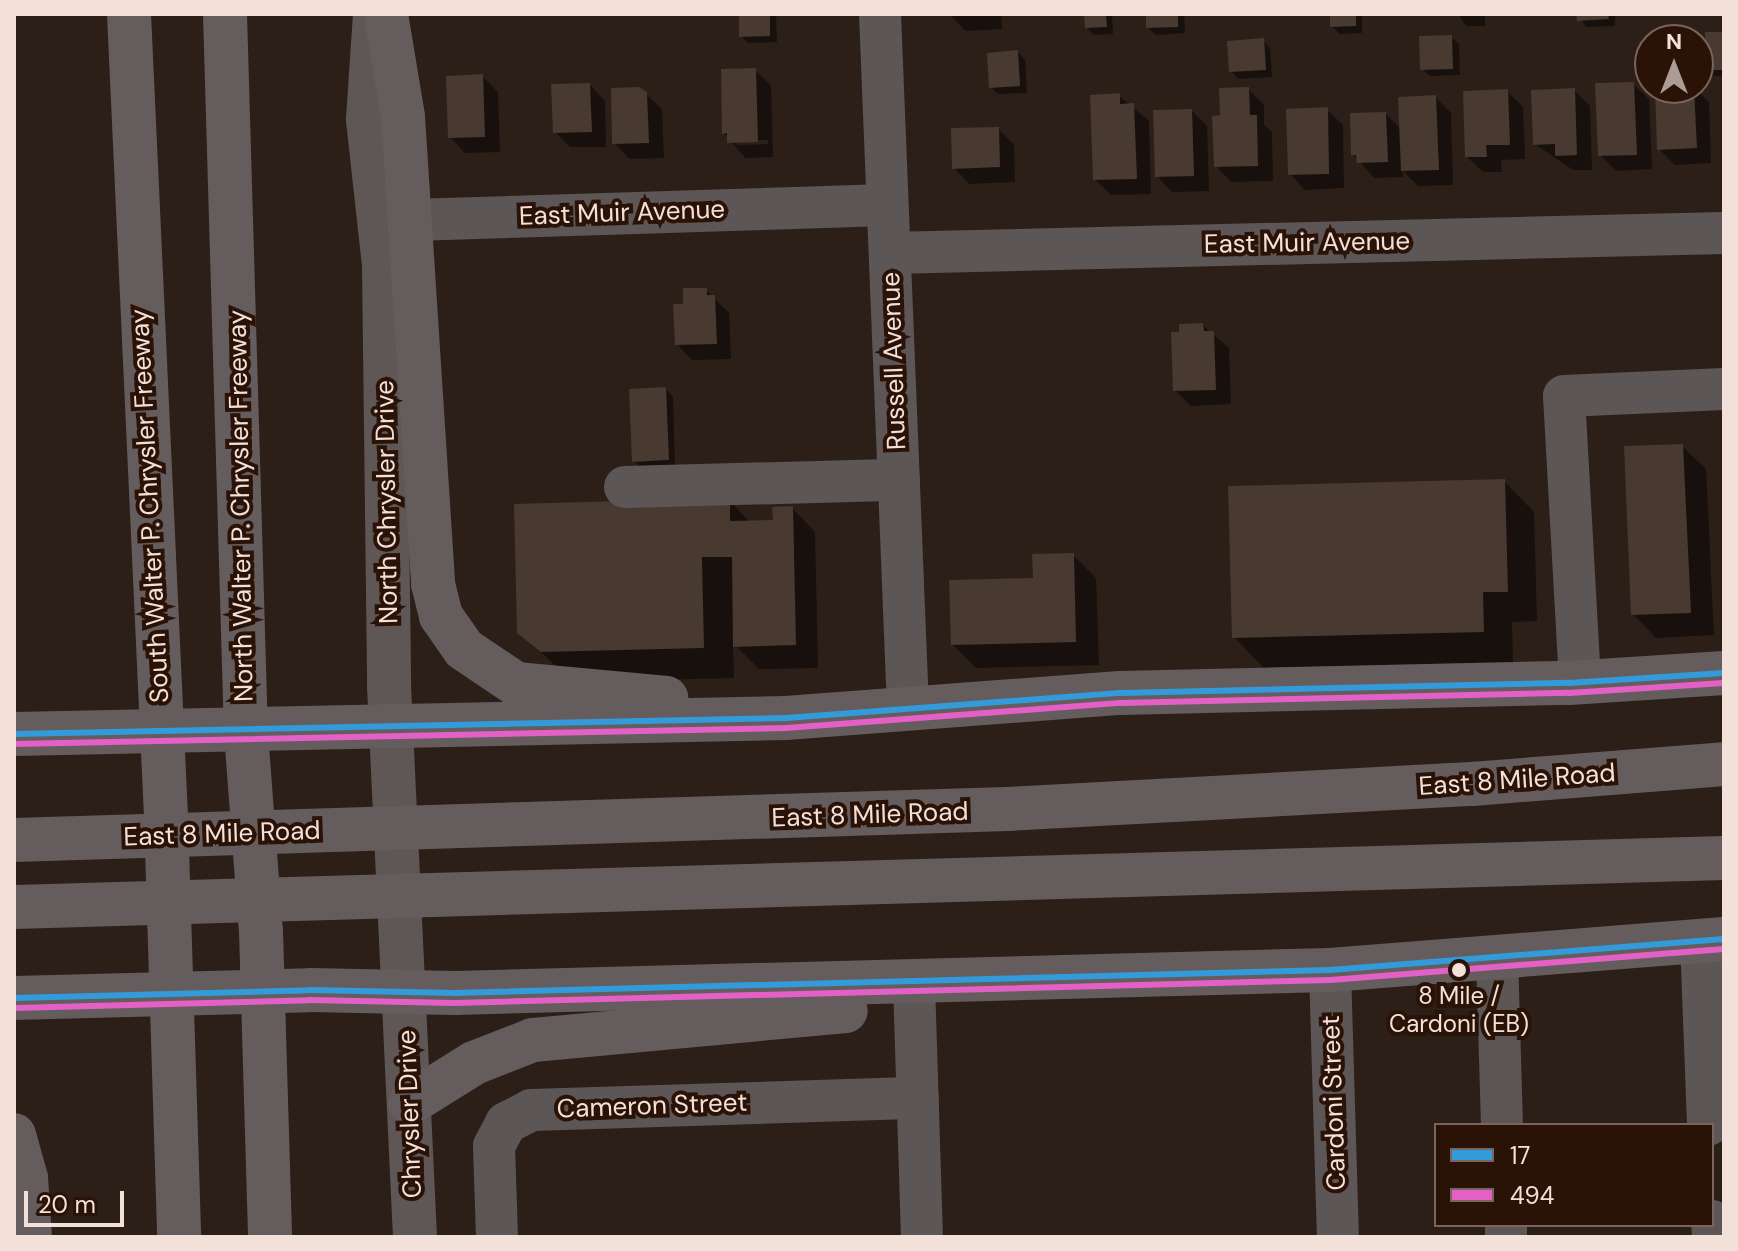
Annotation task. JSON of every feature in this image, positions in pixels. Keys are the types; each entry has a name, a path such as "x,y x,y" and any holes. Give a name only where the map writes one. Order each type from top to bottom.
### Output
{"highway":[{"name":"South Walter P. Chrysler Freeway","path":"129,14 166,817 179,1237"},
{"name":"North Walter P. Chrysler Freeway","path":"225,14 246,733 261,931 270,1237"},
{"path":"386,14 403,117 433,584 452,636 479,663 516,684 662,698 786,718"},
{"path":"14,734 107,736 786,718 1120,693 1580,682 1724,673"},
{"name":"East 8 Mile Road","path":"14,840 834,817 1472,784 1724,764"},
{"path":"14,907 1724,858"},
{"path":"14,998 310,990 405,992 914,983 1330,970 1713,940"},
{"path":"410,1103 474,1063 533,1040 853,1010 876,1005 914,983"},
{"path":"14,1135 26,1178 30,1237"}],"main road":[{"name":"North Chrysler Drive","path":"375,14 368,120 384,265 391,730 405,992"},
{"name":"Chrysler Drive","path":"405,992 415,1237"}],"street":[{"name":"Russell Avenue","path":"880,14 908,708"},
{"name":"East Muir Avenue","path":"410,220 887,205"},
{"path":"384,265 389,243 410,220"},
{"name":"East Muir Avenue","path":"890,253 1724,233"},
{"path":"1580,682 1564,396 1724,389"},
{"path":"625,487 899,480"},
{"path":"1708,1123 1713,940"},
{"path":"1497,957 1502,1123"},
{"name":"Cardoni Street","path":"1330,970 1338,1237"},
{"path":"914,983 922,1237"},
{"name":"Cameron Street","path":"497,1237 494,1146 506,1123 531,1110 918,1098"}],"building":[{"path":"739,14 770,14 770,36 739,37"},
{"path":"1084,14 1106,14 1107,27 1085,28"},
{"path":"1146,14 1178,14 1178,27 1146,28"},
{"path":"1330,14 1356,14 1356,26 1330,27"},
{"path":"1576,14 1608,14 1609,19 1577,21"},
{"path":"1714,32 1724,32 1724,70 1714,70"},
{"path":"1452,35 1453,69 1420,70 1419,36"},
{"path":"1264,38 1266,70 1229,72 1227,41"},
{"path":"1018,50 1020,86 989,88 987,53"},
{"path":"756,68 758,142 727,143 727,133 722,134 721,69"},
{"path":"483,74 485,137 448,138 446,76"},
{"path":"1634,82 1637,155 1598,156 1595,83"},
{"path":"590,83 592,132 553,133 551,84"},
{"path":"639,87 647,92 649,143 612,144 611,88"},
{"path":"1249,87 1250,115 1257,115 1258,166 1214,167 1212,116 1220,115 1219,88"},
{"path":"1575,88 1577,155 1555,156 1555,144 1533,145 1531,90"},
{"path":"1508,89 1510,145 1486,145 1487,157 1465,157 1463,91"},
{"path":"1120,93 1120,104 1134,103 1137,179 1093,180 1090,95"},
{"path":"1436,95 1439,170 1401,171 1398,97"},
{"path":"1656,104 1695,104 1697,148 1657,150"},
{"path":"1328,107 1329,174 1288,175 1286,109"},
{"path":"1192,109 1194,176 1155,177 1153,110"},
{"path":"1386,112 1388,162 1357,163 1356,155 1351,155 1350,113"},
{"path":"999,127 1000,167 952,169 951,128"},
{"path":"683,288 707,288 707,295 715,295 717,344 675,345 673,304 683,304"},
{"path":"1203,323 1204,331 1214,331 1216,390 1173,391 1171,332 1179,332 1179,324"},
{"path":"666,387 669,460 632,462 629,389"},
{"path":"1683,444 1691,613 1631,615 1624,446"},
{"path":"1505,479 1508,592 1483,592 1484,632 1232,638 1228,486"},
{"path":"730,498 730,521 773,520 772,507 793,506 796,645 733,647 732,557 702,557 704,648 541,652 517,633 514,504"},
{"path":"1074,553 1076,642 951,645 949,580 1033,578 1032,554"}],"transit line":[{"name":"17","path":"14,734 786,718 1120,693 1569,683 1724,673"},
{"name":"494","path":"14,744 786,728 1120,703 1569,693 1724,683"},
{"name":"17","path":"14,998 310,990 455,993 1330,970 1724,939"},
{"name":"494","path":"14,1008 310,1000 455,1003 1330,980 1724,949"}],"place":[{"name":"8 Mile / Cardoni (EB)","path":"1459,970"}]}
